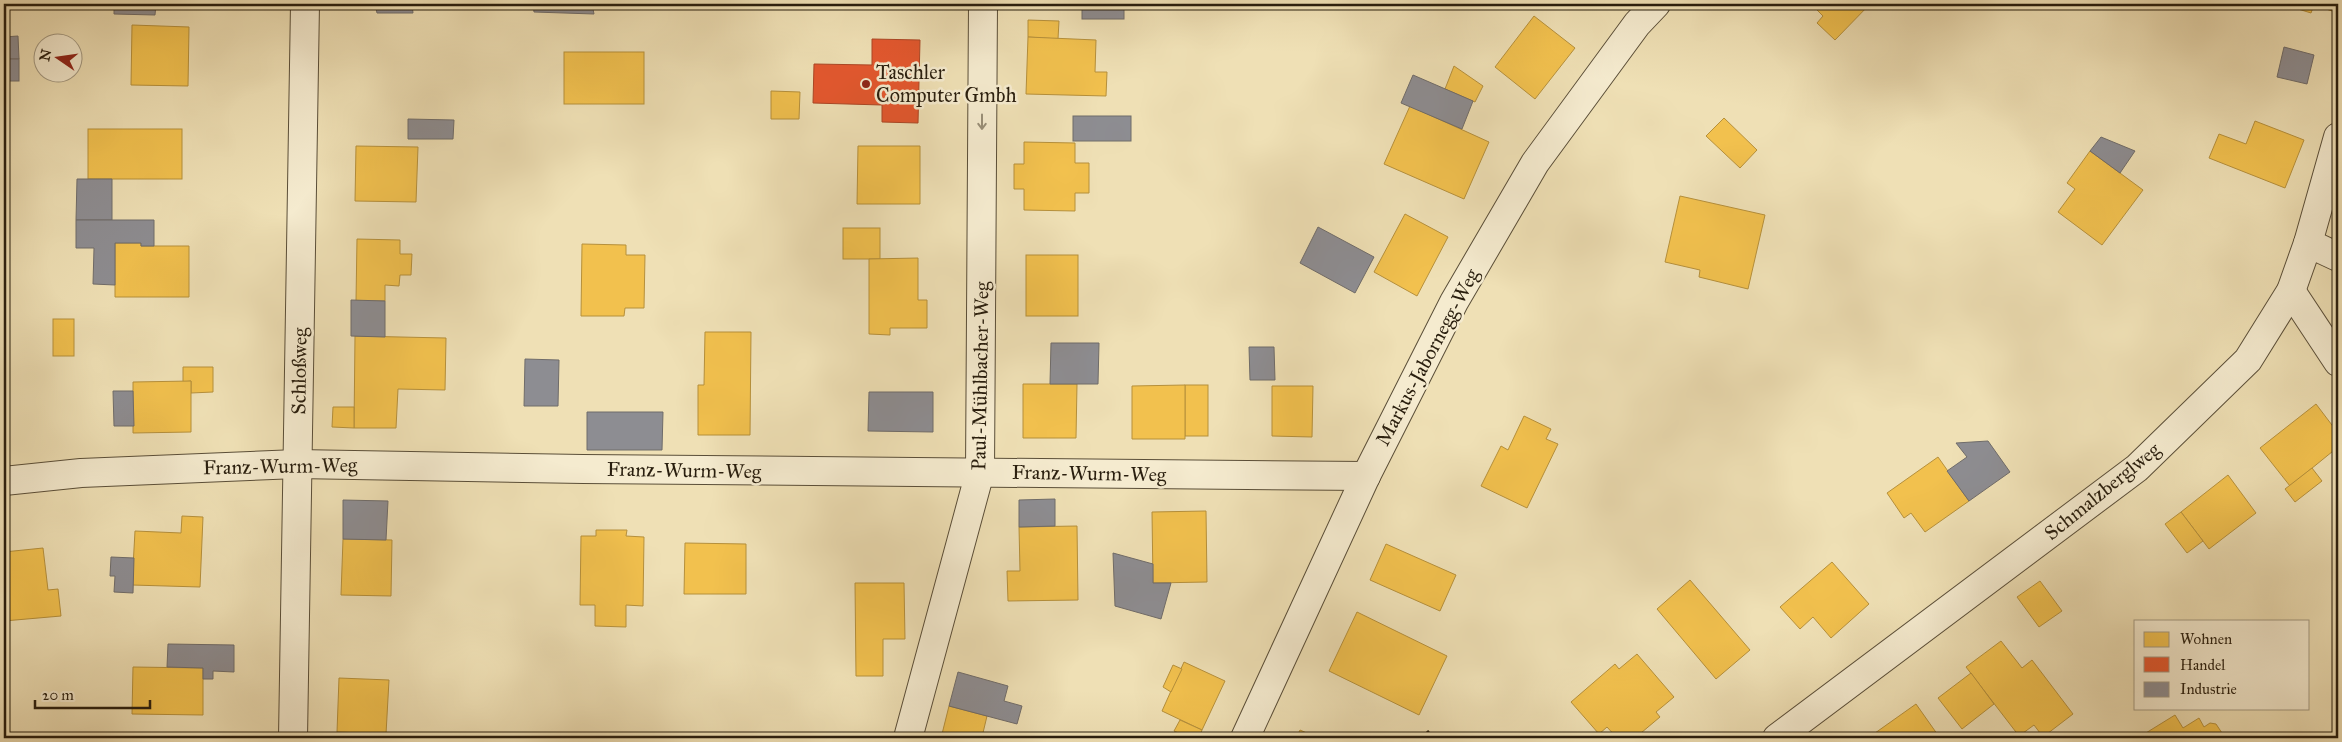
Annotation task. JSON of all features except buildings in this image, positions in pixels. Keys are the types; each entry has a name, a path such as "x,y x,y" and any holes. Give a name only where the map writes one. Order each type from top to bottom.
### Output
{"street":[{"name":"Schloßweg","path":"293,738 305,4"},
{"name":"Paul-Mühlbacher-Weg","path":"908,738 980,472 983,4"},
{"name":"Markus-Jabornegg-Weg","path":"1245,738 1366,476 1454,302 1535,163 1638,24 1656,4"},
{"name":"Schmalzberglweg","path":"1777,738 2137,468 2248,360 2291,291 2308,243 2338,138"},
{"path":"2308,243 2338,257"},
{"path":"2291,291 2338,362"},
{"name":"Franz-Wurm-Weg","path":"4,481 80,473 297,464 1366,476"}],"path":[{"path":"1427,731 1433,738"}],"place":[{"name":"Taschler Computer Gmbh","path":"866,84"}]}
